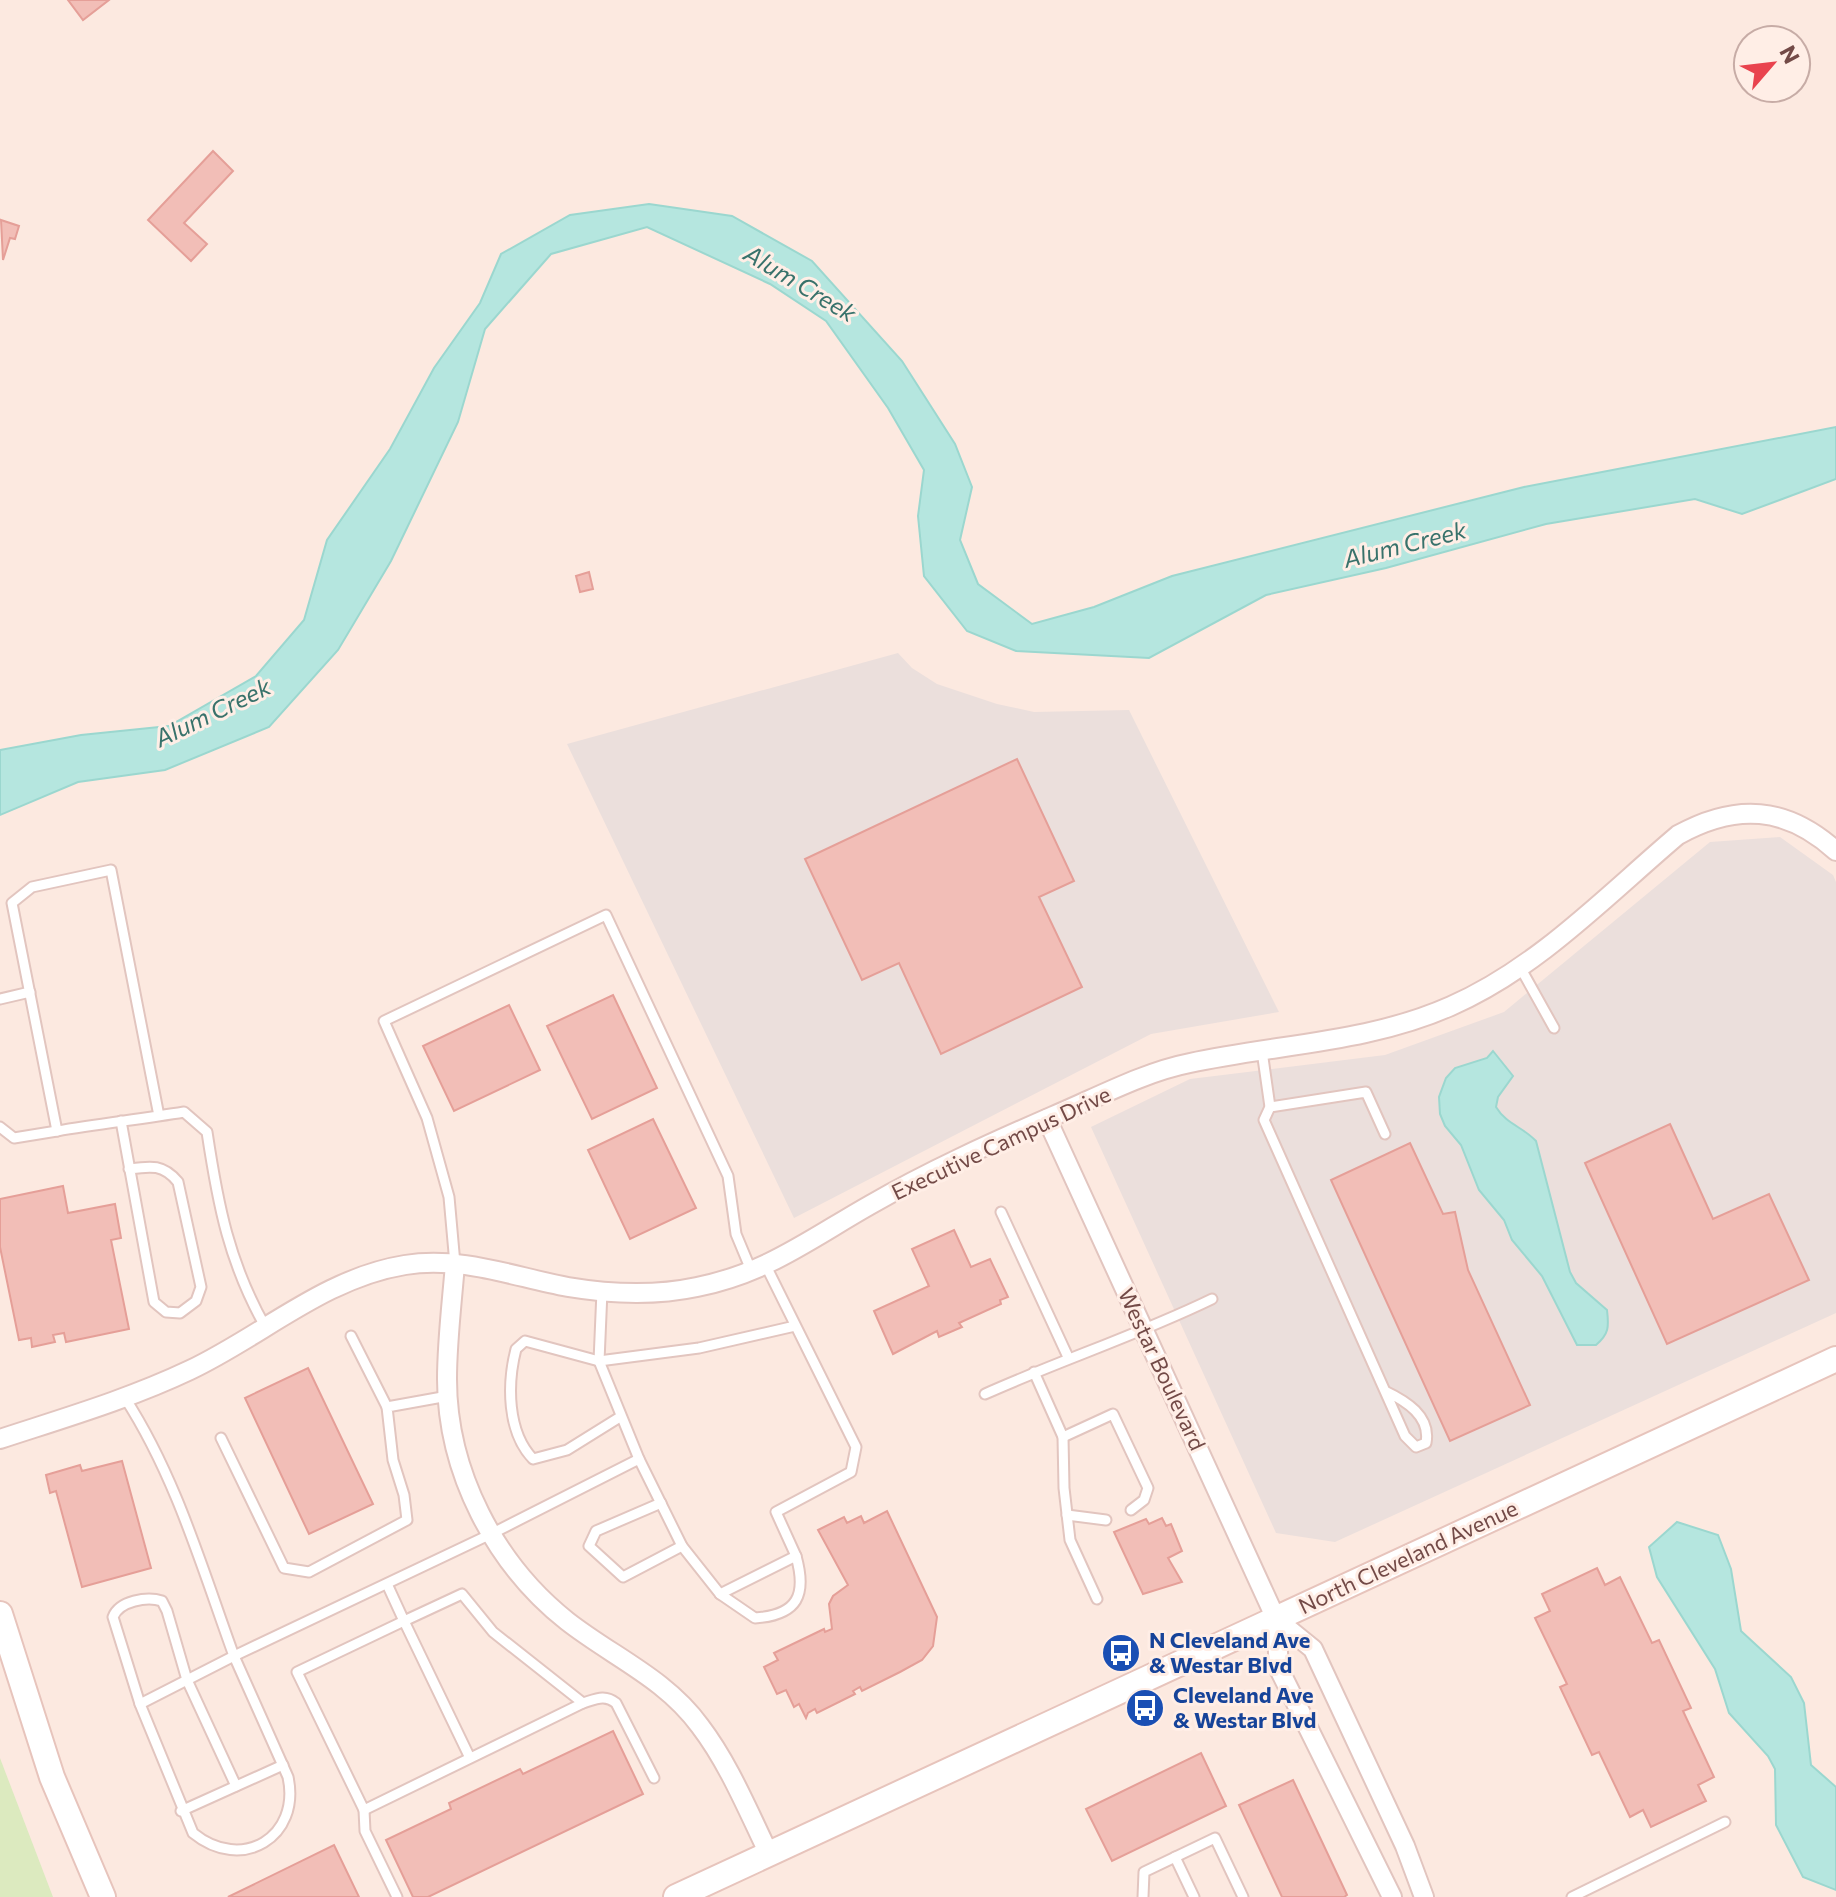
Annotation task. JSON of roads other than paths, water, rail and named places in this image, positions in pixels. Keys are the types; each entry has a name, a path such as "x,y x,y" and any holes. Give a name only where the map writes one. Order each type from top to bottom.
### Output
{"main road":[{"name":"North Cleveland Avenue","path":"676,1897 1836,1359"},
{"path":"0,1614 52,1777 103,1897"}],"street":[{"name":"Executive Campus Drive","path":"0,1439 125,1398 192,1369 349,1281 405,1265 455,1264 602,1291 652,1293 693,1288 759,1269 802,1248 868,1206 1047,1119 1177,1066 1366,1034 1408,1023 1472,996 1520,967 1678,835 1701,822 1727,815 1771,813 1800,825 1836,851"},
{"name":"Westar Boulevard","path":"1047,1119 1276,1619 1279,1669 1392,1897"},
{"path":"455,1264 448,1396 452,1435 468,1487 491,1534 528,1585 568,1622 661,1683 700,1725 769,1854"},
{"name":"Westar Boulevard","path":"1276,1619 1313,1649 1405,1846 1424,1897"}],"lane":[{"path":"57,1131 12,903 32,887 111,870 159,1116"},
{"path":"455,1264 449,1197 427,1118 384,1021 606,915 728,1176 736,1234 795,1326 856,1447 851,1472 776,1512 803,1579 800,1593 782,1614 755,1618 720,1594 682,1546 620,1417 599,1361 602,1291"},
{"path":"1520,967 1554,1028"},
{"path":"0,999 30,992"},
{"path":"1262,1051 1270,1107 1264,1120 1385,1391 1409,1444 1416,1447 1426,1443 1427,1435 1414,1405 1385,1391"},
{"path":"1270,1107 1366,1092 1385,1134"},
{"path":"0,1127 14,1138 184,1112 207,1132 220,1218 242,1286 266,1328"},
{"path":"121,1121 129,1169 154,1302 166,1312 180,1313 196,1301 201,1287 178,1182 170,1172 155,1165 129,1169"},
{"path":"1001,1212 1068,1357"},
{"path":"985,1394 1068,1357 1145,1332 1212,1299"},
{"path":"620,1417 567,1450 533,1459 522,1448 514,1425 511,1393 516,1349 525,1341 599,1361 699,1348 795,1326"},
{"path":"221,1438 284,1568 309,1572 407,1520 404,1495 393,1460 387,1407 351,1336"},
{"path":"1034,1372 1063,1437 1070,1540 1097,1599"},
{"path":"387,1407 448,1396"},
{"path":"125,1398 152,1439 185,1517 234,1656 283,1765 292,1794 290,1812 262,1843 227,1852 211,1847 193,1833 181,1811 140,1704 113,1617 121,1606 152,1598 162,1601 187,1680 236,1786"},
{"path":"1063,1437 1113,1414 1148,1488 1144,1500 1131,1510"},
{"path":"140,1704 639,1459"},
{"path":"661,1503 596,1531 590,1537 589,1546 623,1577 682,1546"},
{"path":"1067,1515 1106,1520"},
{"path":"720,1594 796,1556"},
{"path":"387,1584 470,1758"},
{"path":"397,1897 365,1831 364,1810 297,1672 462,1594 493,1632 583,1703"},
{"path":"364,1810 600,1697 616,1703 654,1778"},
{"path":"181,1811 283,1765"},
{"path":"1572,1897 1725,1822"},
{"path":"1143,1897 1144,1872 1215,1838 1243,1897"},
{"path":"1175,1857 1194,1897"}],"water":[{"name":"Alum Creek","path":"649,204 732,216 812,261 902,361 955,444 972,487 960,540 978,584 1032,624 1094,607 1172,576 1524,487 1836,427 1836,479 1742,514 1695,499 1546,524 1386,568 1266,595 1149,658 1016,651 967,631 924,576 918,516 924,470 888,408 826,321 770,284 647,227 551,254 485,329 458,422 391,561 338,650 269,727 165,770 78,782 0,815 0,750 81,735 169,726 256,676 304,620 327,540 390,449 434,368 480,303 501,254 570,215"},
{"path":"1493,1051 1513,1076 1498,1097 1496,1107 1505,1118 1536,1141 1570,1272 1576,1283 1607,1310 1607,1330 1596,1345 1577,1345 1542,1276 1512,1240 1504,1220 1479,1190 1461,1145 1445,1126 1440,1114 1439,1097 1446,1078 1455,1068 1487,1058"},
{"path":"1677,1522 1718,1535 1731,1569 1741,1631 1791,1677 1804,1703 1811,1765 1836,1787 1836,1890 1803,1877 1776,1825 1775,1769 1768,1756 1729,1713 1715,1669 1657,1577 1649,1547"}],"place":[{"name":"N Cleveland Ave & Westar Blvd","path":"1121,1653"},
{"name":"Cleveland Ave & Westar Blvd","path":"1145,1708"}]}
